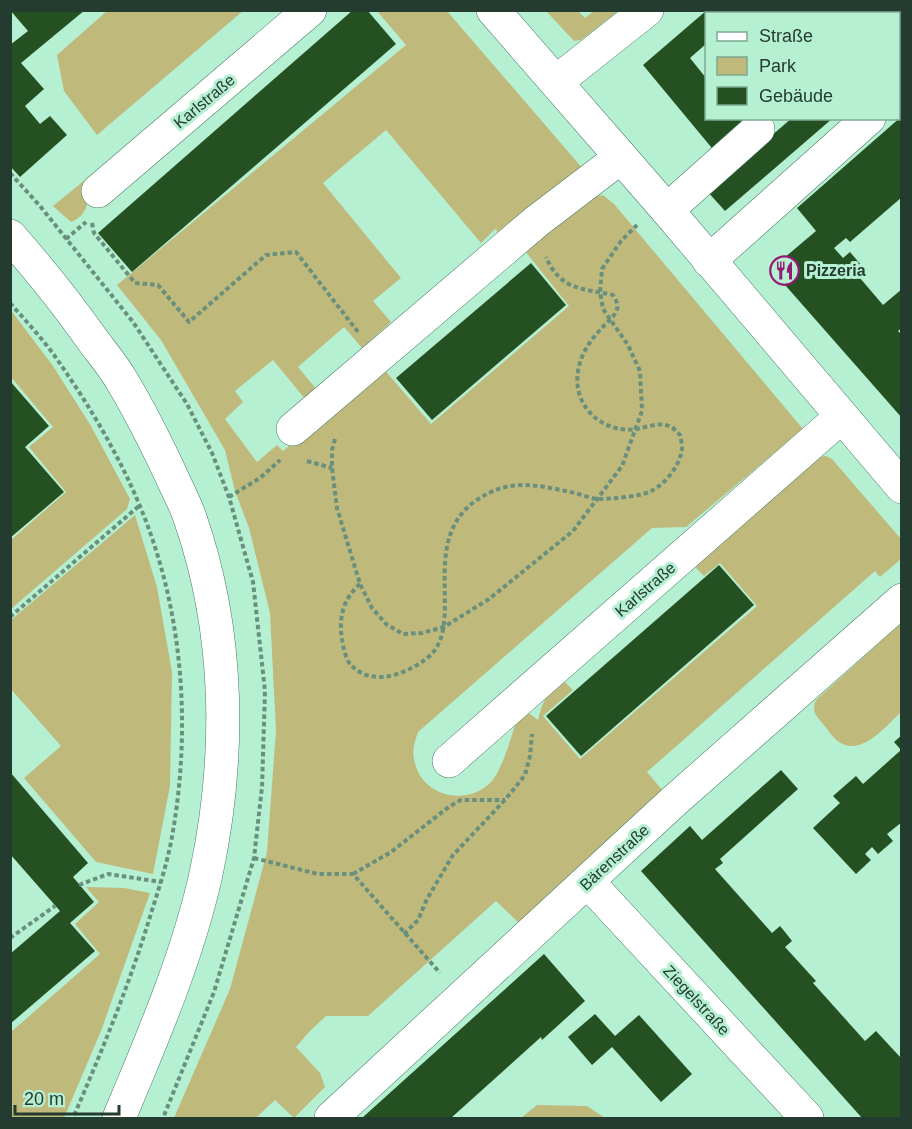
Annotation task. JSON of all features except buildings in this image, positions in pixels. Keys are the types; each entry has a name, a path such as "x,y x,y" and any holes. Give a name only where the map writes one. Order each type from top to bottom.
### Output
{"street":[{"name":"Karlstraße","path":"98,191 310,10"},
{"path":"493,10 621,157 653,216 709,261 902,487"},
{"path":"556,82 647,10"},
{"path":"709,261 867,120"},
{"path":"653,216 758,129"},
{"path":"293,429 537,221 621,157"},
{"path":"10,236 55,288 115,370 158,446 190,517 208,582 218,641 223,701 223,757 217,816 205,876 181,960 119,1119"},
{"name":"Karlstraße","path":"449,760 841,417"},
{"name":"Bärenstraße","path":"332,1119 673,802 902,600"},
{"name":"Ziegelstraße","path":"588,882 807,1119"}],"path":[{"path":"10,173 133,322 188,404 230,497 260,478"},
{"path":"337,508 360,584 372,608 386,624 403,634 422,633 444,627 489,599 573,531 622,466 642,411 639,371 628,345 603,309 600,292 602,269 621,241 653,216"},
{"path":"66,239 92,218 94,233 135,283 158,285 189,322 266,255 296,252 377,356"},
{"path":"360,584 351,592 343,608 340,626 344,649 350,665 366,676 388,677 407,671 429,658 442,641 444,570 448,544 456,521 468,506 489,492 510,485 538,485 597,499 632,496 652,491 673,473 682,450 680,435 669,426 654,425 622,430 601,422 587,410 579,394 576,376 581,357 591,339 616,311 618,303 613,295 587,292 570,286 553,272 545,253 537,221"},
{"path":"10,303 54,355 103,432 139,506 152,537 165,581 174,627 181,687 182,739 171,842 136,960 101,1054 73,1119"},
{"path":"10,617 139,506"},
{"path":"404,934 418,920 427,899 453,855 505,800 525,775 530,756 532,727"},
{"path":"163,1119 214,992 254,858 318,874 352,874 391,852 460,800 505,800"},
{"path":"79,885 108,874 161,882"},
{"path":"352,874 462,998"},
{"path":"10,938 55,906"}],"green space":[{"path":"107,11 243,11 97,135 64,91 57,55"},
{"path":"377,11 447,11 583,169 502,236 495,229 481,243 386,130 323,183 401,278 373,301 391,322 362,348 344,327 298,367 317,390 306,400 273,360 235,391 243,402 225,419 257,462 277,445 283,451 383,368 431,424 569,306 525,251 591,197 603,195 614,204 803,429 686,527 652,528 418,732 413,755 418,771 425,781 444,794 455,796 479,791 489,784 499,770 521,707 538,720 546,697 562,679 573,690 543,716 580,759 757,606 720,563 704,576 696,568 697,565 819,457 826,456 832,459 901,539 901,559 880,577 875,571 647,772 663,791 519,923 496,901 368,1016 326,1016 296,1047 320,1073 325,1087 294,1118 275,1100 256,1118 174,1118 230,989 267,852 276,731 270,613 249,528 235,491 225,450 161,340 117,285 406,45"},
{"path":"546,11 578,11 585,18 594,11 618,11 581,40 574,41"},
{"path":"91,175 86,209 78,219 71,222 53,206"},
{"path":"10,309 53,366 91,426 130,499 127,509 11,609 11,540 66,492 29,447 53,427 11,377"},
{"path":"135,515 157,587 172,672 170,786 153,874 96,862 24,778 61,746 10,688 11,620"},
{"path":"901,623 901,712 881,732 865,743 848,746 839,742 816,716 814,707 816,700"},
{"path":"86,887 124,888 150,893 101,1031 64,1118 11,1118 11,1032 100,954 75,924 99,902"},
{"path":"537,1105 587,1106 605,1118 521,1118"}],"place":[{"name":"Pizzeria","path":"785,270"}]}
